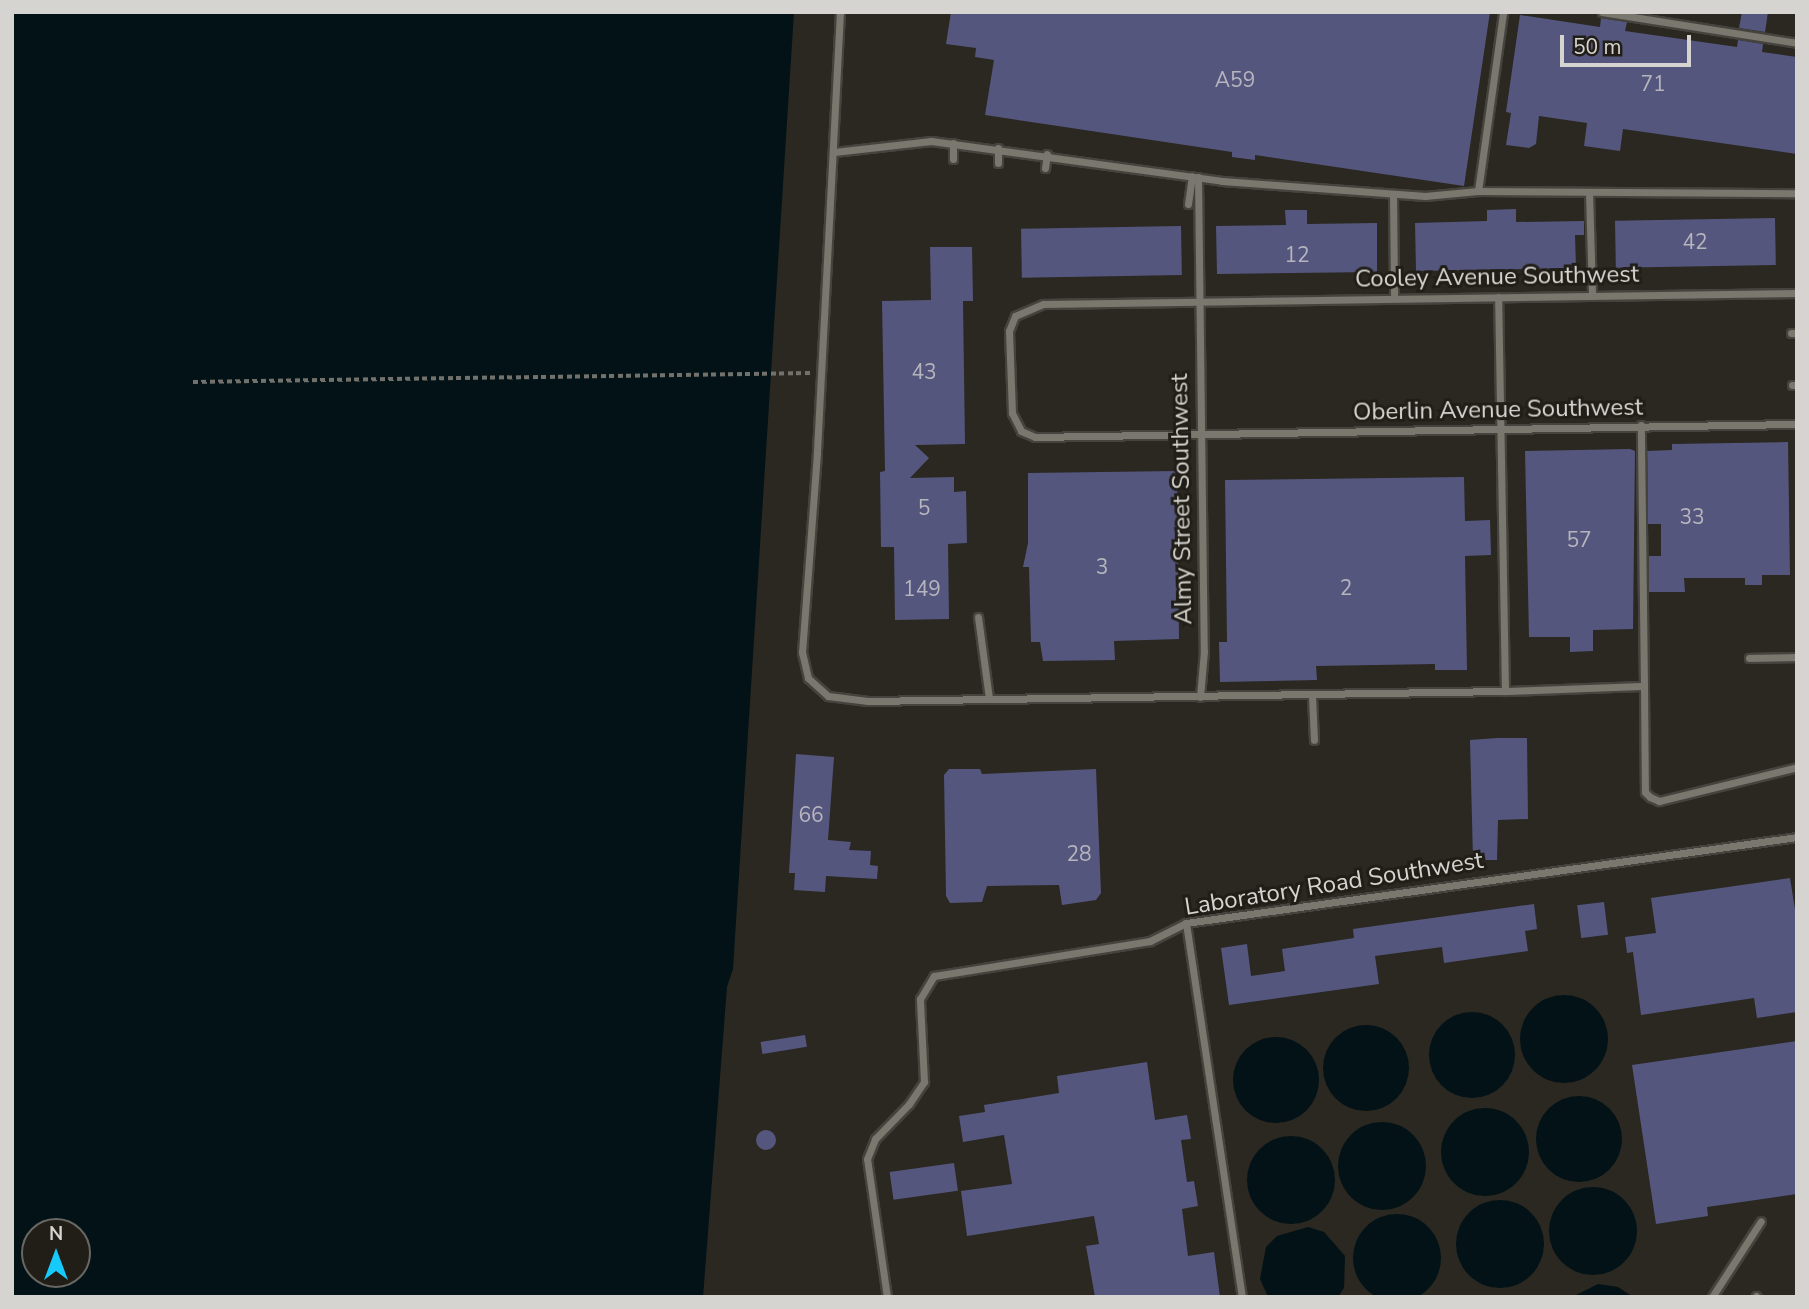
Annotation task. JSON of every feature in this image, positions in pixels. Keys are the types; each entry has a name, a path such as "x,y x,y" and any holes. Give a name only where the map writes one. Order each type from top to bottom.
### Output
{"lane":[{"path":"840,12 803,665 816,688 842,700 933,703 989,698 1312,696 1644,686"},
{"path":"1479,191 1503,12"},
{"path":"1602,12 1797,43"},
{"path":"834,152 931,141 998,148 1195,177 1393,194 1479,191 1797,193"},
{"path":"953,144 953,159"},
{"path":"998,148 998,163"},
{"path":"1045,168 1047,155"},
{"path":"1188,204 1195,177"},
{"name":"Almy Street Southwest","path":"1195,177 1201,435 1200,697"},
{"path":"1589,192 1592,296"},
{"path":"1393,194 1394,298"},
{"name":"Cooley Avenue Southwest","path":"1201,435 1035,437 1017,425 1011,407 1009,331 1015,316 1029,306 1197,301 1797,293"},
{"path":"1499,297 1505,691"},
{"name":"Oberlin Avenue Southwest","path":"1201,435 1797,424"},
{"path":"1641,425 1644,792 1659,802 1797,767"},
{"path":"978,617 989,698"},
{"path":"1749,658 1797,657"},
{"path":"1312,696 1314,740"},
{"name":"Laboratory Road Southwest","path":"887,1297 867,1159 875,1139 909,1104 924,1082 920,999 925,987 946,972 1150,941 1186,923 1797,837"},
{"path":"1186,923 1242,1297"},
{"path":"1712,1297 1761,1221"}],"path":[{"path":"193,382 794,372"}],"shaded area":[{"path":"12,12 794,12 733,969 727,987 703,1297 12,1297"},
{"path":"1555,995 1573,995 1589,1002 1601,1014 1608,1030 1608,1048 1601,1064 1589,1076 1573,1083 1555,1083 1539,1076 1527,1064 1520,1048 1520,1030 1527,1014 1539,1002"},
{"path":"1472,1012 1496,1019 1508,1031 1515,1055 1508,1079 1496,1091 1472,1098 1448,1091 1436,1079 1429,1055 1436,1031 1448,1019"},
{"path":"1366,1025 1383,1028 1397,1037 1406,1051 1409,1068 1406,1085 1397,1099 1383,1108 1366,1111 1349,1108 1335,1099 1326,1085 1323,1068 1326,1051 1335,1037 1349,1028"},
{"path":"1276,1037 1300,1044 1312,1056 1319,1080 1312,1104 1300,1116 1276,1123 1252,1116 1240,1104 1233,1080 1240,1056 1252,1044"},
{"path":"1579,1096 1603,1103 1615,1115 1622,1139 1615,1163 1603,1175 1579,1182 1555,1175 1543,1163 1536,1139 1543,1115 1555,1103"},
{"path":"1485,1108 1502,1112 1516,1121 1525,1135 1529,1152 1525,1169 1516,1183 1502,1192 1485,1196 1468,1192 1454,1183 1445,1169 1441,1152 1445,1135 1454,1121 1468,1112"},
{"path":"1382,1122 1399,1126 1413,1135 1422,1149 1426,1166 1422,1183 1413,1197 1399,1206 1382,1210 1365,1206 1351,1197 1342,1183 1338,1166 1342,1149 1351,1135 1365,1126"},
{"path":"1291,1136 1308,1139 1322,1149 1332,1163 1335,1180 1332,1197 1322,1211 1308,1221 1291,1224 1274,1221 1260,1211 1250,1197 1247,1180 1250,1163 1260,1149 1274,1139"},
{"path":"1593,1187 1610,1190 1624,1200 1634,1214 1637,1231 1634,1248 1624,1262 1610,1272 1593,1275 1576,1272 1562,1262 1552,1248 1549,1231 1552,1214 1562,1200 1576,1190"},
{"path":"1500,1200 1517,1204 1531,1213 1540,1227 1544,1244 1540,1261 1531,1275 1517,1284 1500,1288 1483,1284 1469,1275 1460,1261 1456,1244 1460,1227 1469,1213 1483,1204"},
{"path":"1397,1214 1414,1218 1428,1227 1437,1241 1441,1258 1437,1275 1428,1289 1414,1298 1397,1302 1380,1298 1366,1289 1357,1275 1353,1258 1357,1241 1366,1227 1380,1218"},
{"path":"1308,1227 1324,1232 1345,1256 1344,1288 1338,1297 1268,1297 1260,1279 1266,1247 1277,1236"},
{"path":"1598,1284 1618,1287 1633,1297 1572,1297"}],"building":[{"path":"951,12 1490,12 1464,186 1255,155 1255,160 1232,157 1232,152 985,115 994,60 975,57 976,48 946,44"},
{"path":"1742,12 1768,12 1765,32 1739,28"},
{"path":"1520,15 1600,27 1601,18 1627,22 1625,31 1737,47 1738,40 1763,44 1762,52 1797,57 1797,154 1623,129 1620,151 1584,146 1587,123 1539,116 1536,144 1529,148 1506,145 1511,113 1506,112"},
{"path":"1516,209 1516,222 1584,221 1584,235 1575,235 1576,268 1416,271 1415,223 1487,221 1487,210"},
{"path":"1285,210 1307,210 1307,224 1377,223 1377,272 1217,274 1216,226 1286,225"},
{"path":"1775,218 1776,265 1616,268 1615,221"},
{"path":"1181,226 1182,275 1022,278 1021,229"},
{"path":"930,247 972,247 973,301 963,301 965,444 915,445 929,458 910,478 954,477 954,492 966,491 967,543 948,544 949,619 895,620 894,547 881,547 880,472 885,471 882,301 931,300"},
{"path":"1788,442 1790,575 1762,575 1762,585 1745,585 1745,578 1684,578 1685,592 1649,592 1649,556 1661,556 1661,524 1648,524 1647,451 1672,450 1672,444"},
{"path":"1525,451 1635,451 1633,629 1593,630 1593,651 1570,652 1570,637 1529,637"},
{"path":"1177,471 1179,639 1114,641 1115,660 1043,661 1040,642 1031,642 1029,567 1023,567 1028,543 1028,473"},
{"path":"1464,477 1465,521 1490,520 1491,555 1465,556 1467,670 1435,670 1435,664 1316,666 1317,680 1220,682 1219,642 1227,642 1225,480"},
{"path":"1527,738 1528,819 1498,820 1497,860 1473,860 1470,740"},
{"path":"796,754 834,757 828,840 851,842 849,850 871,851 870,865 878,866 877,879 826,876 825,892 794,890 795,873 789,873"},
{"path":"949,769 980,769 982,774 1096,769 1101,893 1096,900 1062,905 1059,885 987,886 982,902 950,903 946,896 944,775"},
{"path":"1790,878 1797,922 1797,1012 1757,1018 1754,998 1641,1015 1633,952 1627,953 1625,937 1656,933 1651,898"},
{"path":"1604,902 1608,935 1581,938 1577,905"},
{"path":"1534,904 1537,929 1525,931 1528,951 1444,963 1442,947 1375,956 1379,984 1229,1005 1221,948 1247,944 1251,976 1285,971 1282,949 1354,938 1353,929"},
{"path":"805,1035 807,1047 762,1054 761,1042"},
{"path":"1797,1041 1797,1194 1707,1207 1708,1216 1656,1224 1632,1065"},
{"path":"1147,1062 1155,1120 1187,1115 1191,1139 1181,1140 1187,1182 1194,1181 1198,1206 1182,1209 1188,1256 1214,1252 1220,1297 1095,1297 1086,1246 1099,1244 1094,1216 967,1236 961,1191 1012,1184 1004,1135 963,1142 959,1116 985,1112 984,1105 1059,1093 1057,1076"},
{"path":"766,1130 773,1133 776,1140 773,1147 766,1150 759,1147 756,1140 759,1133"},
{"path":"954,1163 958,1191 894,1200 890,1172"}]}
